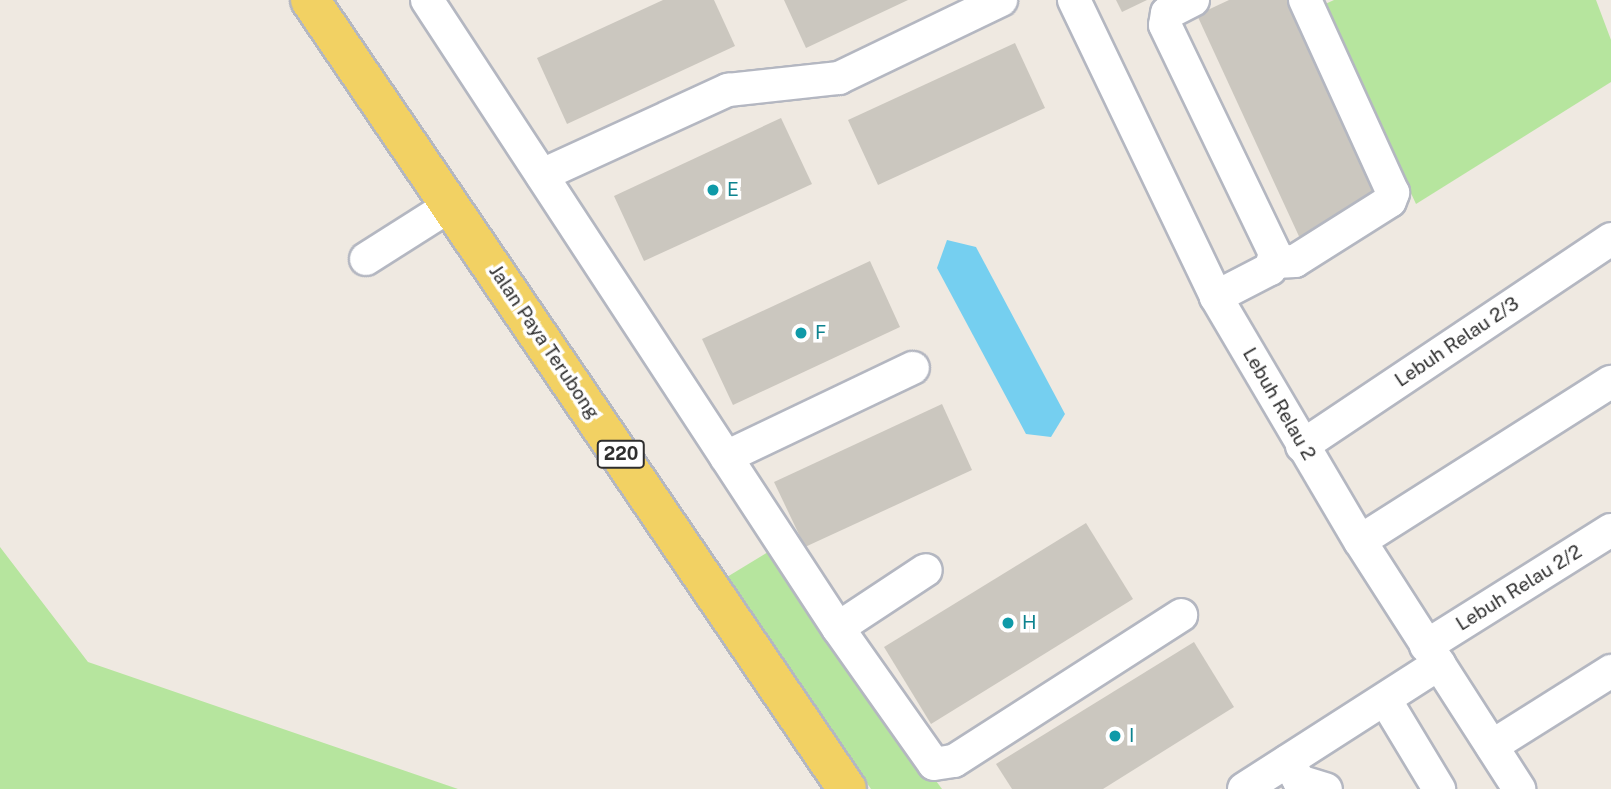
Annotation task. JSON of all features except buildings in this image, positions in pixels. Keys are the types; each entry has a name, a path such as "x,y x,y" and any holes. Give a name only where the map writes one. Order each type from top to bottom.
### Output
{"main road":[{"name":"Jalan Paya Terubong","path":"315,5 847,789"}],"street":[{"path":"427,0 838,628 933,764 943,766 1181,615"},
{"path":"542,175 728,90 839,78 1001,0"},
{"name":"Lebuh Relau 2","path":"1074,0 1216,297 1360,541 1519,789"},
{"path":"1194,0 1167,13 1165,25 1275,261"},
{"path":"1216,297 1275,261 1295,261 1390,201 1393,192 1305,0"},
{"path":"366,259 451,205"},
{"name":"Lebuh Relau 2/3","path":"1302,446 1611,239"},
{"path":"726,457 913,368"},
{"path":"1360,541 1611,382"},
{"name":"Lebuh Relau 2/2","path":"1244,789 1386,701 1433,655 1611,530"},
{"path":"838,628 926,570"},
{"path":"1492,746 1611,671"},
{"path":"1386,701 1439,789"},
{"path":"1288,761 1299,781 1326,789"}],"green space":[{"path":"1334,0 1596,0 1611,40 1611,82 1416,204 1323,5"},
{"path":"0,547 88,662 458,789 0,789"},
{"path":"768,552 942,789 871,789 727,577"}],"water":[{"path":"947,240 976,247 1065,414 1051,437 1026,434 937,268"}],"place":[{"name":"E","path":"713,190"},
{"name":"F","path":"801,333"},
{"name":"H","path":"1008,623"},
{"name":"I","path":"1115,736"}]}
